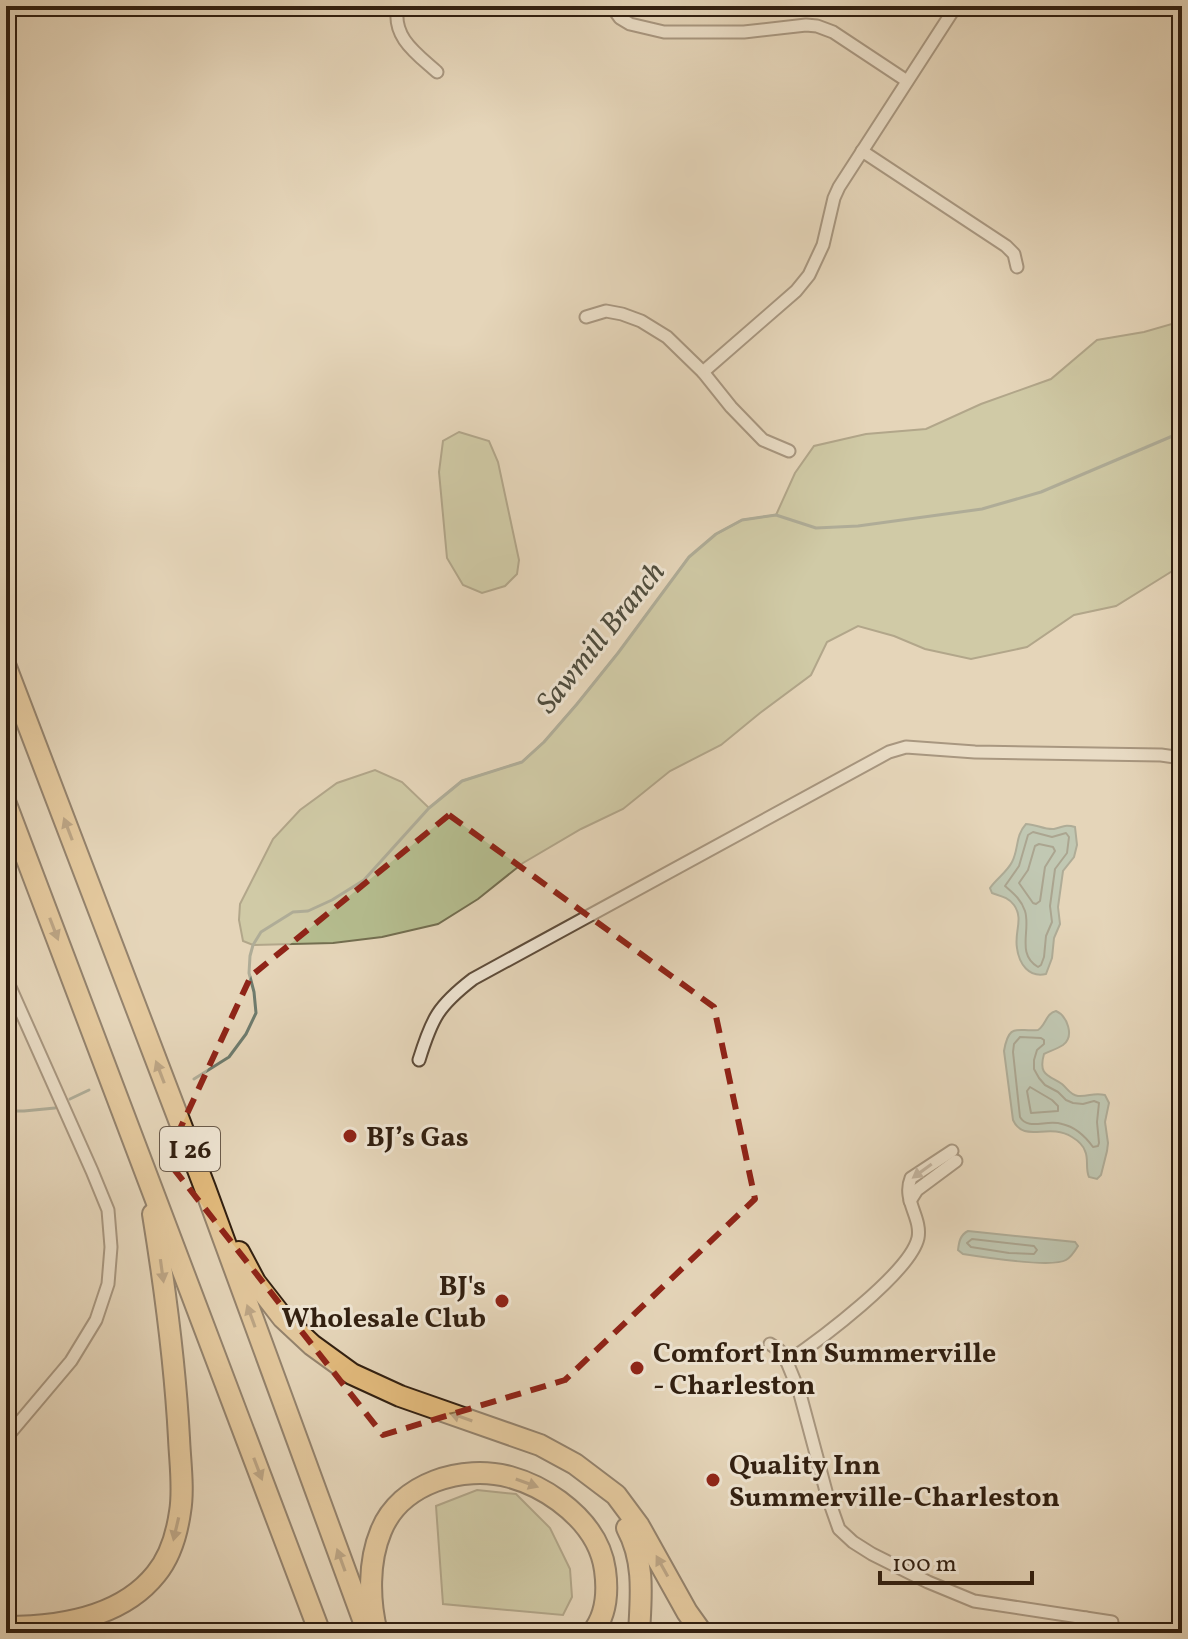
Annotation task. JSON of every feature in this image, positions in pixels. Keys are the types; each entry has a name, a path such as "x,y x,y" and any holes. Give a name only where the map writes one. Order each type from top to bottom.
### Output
{"highway":[{"name":"I 26","path":"6,667 205,1188 368,1633"},
{"name":"I 26","path":"6,804 320,1633"},
{"path":"6,1627 67,1622 105,1613 135,1596 157,1573 172,1548 180,1510 178,1410 163,1280 145,1166"},
{"path":"205,1188 255,1282 283,1318 312,1345 352,1374 400,1396 540,1445 575,1464 616,1495 639,1526 702,1633"},
{"path":"575,1464 615,1506 634,1540 641,1570 639,1633"},
{"path":"377,1633 371,1588 381,1528 397,1506 417,1488 442,1478 474,1473 508,1476 540,1488 570,1509 591,1532 603,1560 608,1590 600,1623 592,1633"}],"street":[{"path":"398,6 396,23 400,35 437,72"},
{"path":"703,372 786,300 809,275 823,245 834,198 956,6"},
{"path":"612,7 620,18 630,24 664,32 744,32 817,26 833,32 907,81"},
{"path":"862,151 1006,246 1014,254 1017,267"},
{"path":"586,317 606,311 622,314 641,321 667,337 703,372 763,440 789,451"},
{"path":"419,1060 429,1028 439,1011 473,979 889,752 906,747 1182,758"},
{"path":"6,978 108,1210 111,1247 108,1284 96,1320 71,1361 6,1438"},
{"path":"787,1362 857,1309 909,1258 919,1229 909,1202 908,1185 911,1178 954,1156"},
{"path":"770,1344 779,1350 787,1362 800,1394 839,1529 853,1542 928,1582 974,1601 1086,1618 1112,1628"},
{"path":"1082,1633 1086,1618"}],"highlighted area":[{"path":"449,815 714,1007 755,1199 565,1380 383,1435 166,1159 251,976"}],"shaded area":[{"path":"1182,321 1182,565 1116,606 1074,615 1027,647 971,659 925,649 858,626 827,642 811,675 721,745 670,771 623,809 523,863 478,899 438,924 382,937 333,943 253,945 243,941 240,904 273,839 300,810 337,783 375,770 402,782 429,808 462,781 522,762 577,704 689,557 716,534 742,520 776,515 795,473 814,446 866,434 926,429 981,404 1051,379 1097,340 1144,332"},
{"path":"459,432 489,441 498,462 519,560 517,574 505,586 482,593 463,585 447,558 439,472 443,441"},
{"path":"477,1490 516,1494 550,1528 570,1569 572,1597 563,1615 443,1604 436,1506"}],"water":[{"path":"1026,824 1051,829 1075,827 1077,845 1074,857 1063,871 1058,907 1060,924 1054,938 1052,958 1046,974 1040,975 1030,972 1018,954 1017,910 1007,898 992,893 990,888 1012,862 1020,833"},
{"path":"1056,1011 1066,1022 1069,1037 1063,1045 1044,1054 1043,1070 1073,1094 1105,1095 1109,1103 1105,1122 1107,1151 1101,1175 1097,1179 1089,1177 1085,1151 1074,1138 1054,1131 1023,1131 1013,1120 1004,1051 1008,1036 1015,1030 1038,1030"},
{"path":"968,1231 1075,1242 1078,1246 1068,1259 1058,1262 963,1254 958,1250 959,1242"}],"waterway":[{"name":"Sawmill Branch","path":"194,1079 229,1057 246,1034 256,1013 249,973 250,956 261,932 293,912 308,911 364,880 429,808 462,781 522,762 577,704 689,557 716,534 742,520 776,515 816,528 858,526 982,509 1041,492 1182,432"},
{"name":"Sawmill Branch","path":"70,1099 89,1090"},
{"name":"Sawmill Branch","path":"6,1111 55,1108"}],"place":[{"name":"BJ’s Gas","path":"350,1136"},
{"name":"BJ's Wholesale Club","path":"502,1301"},
{"name":"Comfort Inn Summerville - Charleston","path":"637,1368"},
{"name":"Quality Inn Summerville-Charleston","path":"713,1480"}]}
